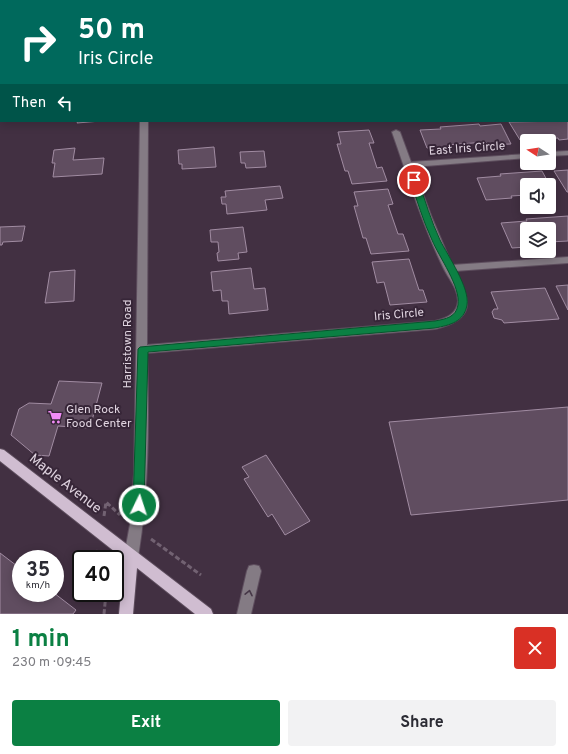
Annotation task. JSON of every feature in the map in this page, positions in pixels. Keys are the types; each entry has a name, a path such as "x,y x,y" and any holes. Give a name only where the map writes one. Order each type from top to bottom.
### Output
{"main road":[{"name":"Maple Avenue","path":"0,454 206,614"},
{"name":"Harristown Road","path":"126,614 131,557"}],"street":[{"name":"Harristown Road","path":"131,557 137,529 140,493 143,349 144,122"},
{"name":"Iris Circle","path":"143,349 435,324 451,321 459,314 463,304 460,289 436,239 396,132"},
{"path":"556,154 568,153"},
{"name":"East Iris Circle","path":"408,165 520,157"},
{"path":"449,268 568,260"},
{"path":"244,614 254,571"}],"path":[{"path":"104,614 105,602"}],"building":[{"path":"509,122 568,122 568,139 559,140 556,138 556,134 520,134 520,140"},
{"path":"479,124 480,126 501,124 511,144 488,145 486,142 447,145 449,147 427,148 420,130 441,129 440,127"},
{"path":"369,130 374,143 369,143 377,168 382,167 387,181 352,184 348,171 345,171 337,144 341,144 338,132"},
{"path":"214,147 216,167 182,169 182,164 179,164 178,150"},
{"path":"75,148 73,160 104,158 102,174 53,177 55,163 52,163 54,150"},
{"path":"264,151 266,167 246,168 245,163 241,163 240,152"},
{"path":"568,170 568,192 567,192 554,171"},
{"path":"542,171 546,178 520,178 520,195 511,196 512,198 486,200 477,178 501,176 500,174"},
{"path":"280,186 283,198 265,200 267,210 227,214 226,204 222,204 221,197 226,197 225,191"},
{"path":"388,189 393,204 388,205 398,234 403,234 409,251 371,254 366,238 363,238 354,206 358,206 354,192"},
{"path":"568,216 568,241 556,242 556,222 520,222 520,247 512,248 501,223 527,221 526,219"},
{"path":"25,226 22,241 3,242 2,245 0,245 0,227"},
{"path":"243,227 247,252 238,253 239,259 218,261 218,242 211,242 210,230"},
{"path":"409,259 419,290 423,290 427,302 390,305 384,282 377,283 372,262"},
{"path":"251,268 254,289 265,288 268,310 229,314 228,301 222,301 221,290 213,291 211,272"},
{"path":"75,270 74,301 45,303 50,272"},
{"path":"568,285 568,310 556,286"},
{"path":"545,288 559,319 504,323 502,320 494,318 492,312 494,309 498,309 491,292"},
{"name":"Glen Rock Food Center","path":"59,381 102,383 90,428 58,426 49,456 35,455 11,435 19,409 29,403 51,404"},
{"path":"568,407 568,500 411,515 389,422"},
{"path":"266,455 310,521 285,535 272,514 268,517 244,479 249,477 242,467"},
{"path":"0,553 12,562 12,602 64,602 64,601 76,610 73,614 0,614"}],"place":[{"name":"Glen Rock Food Center","path":"55,417"}],"route":[{"path":"139,505 143,349 435,324 451,321 459,314 463,304 460,289 436,239 414,180"}]}
